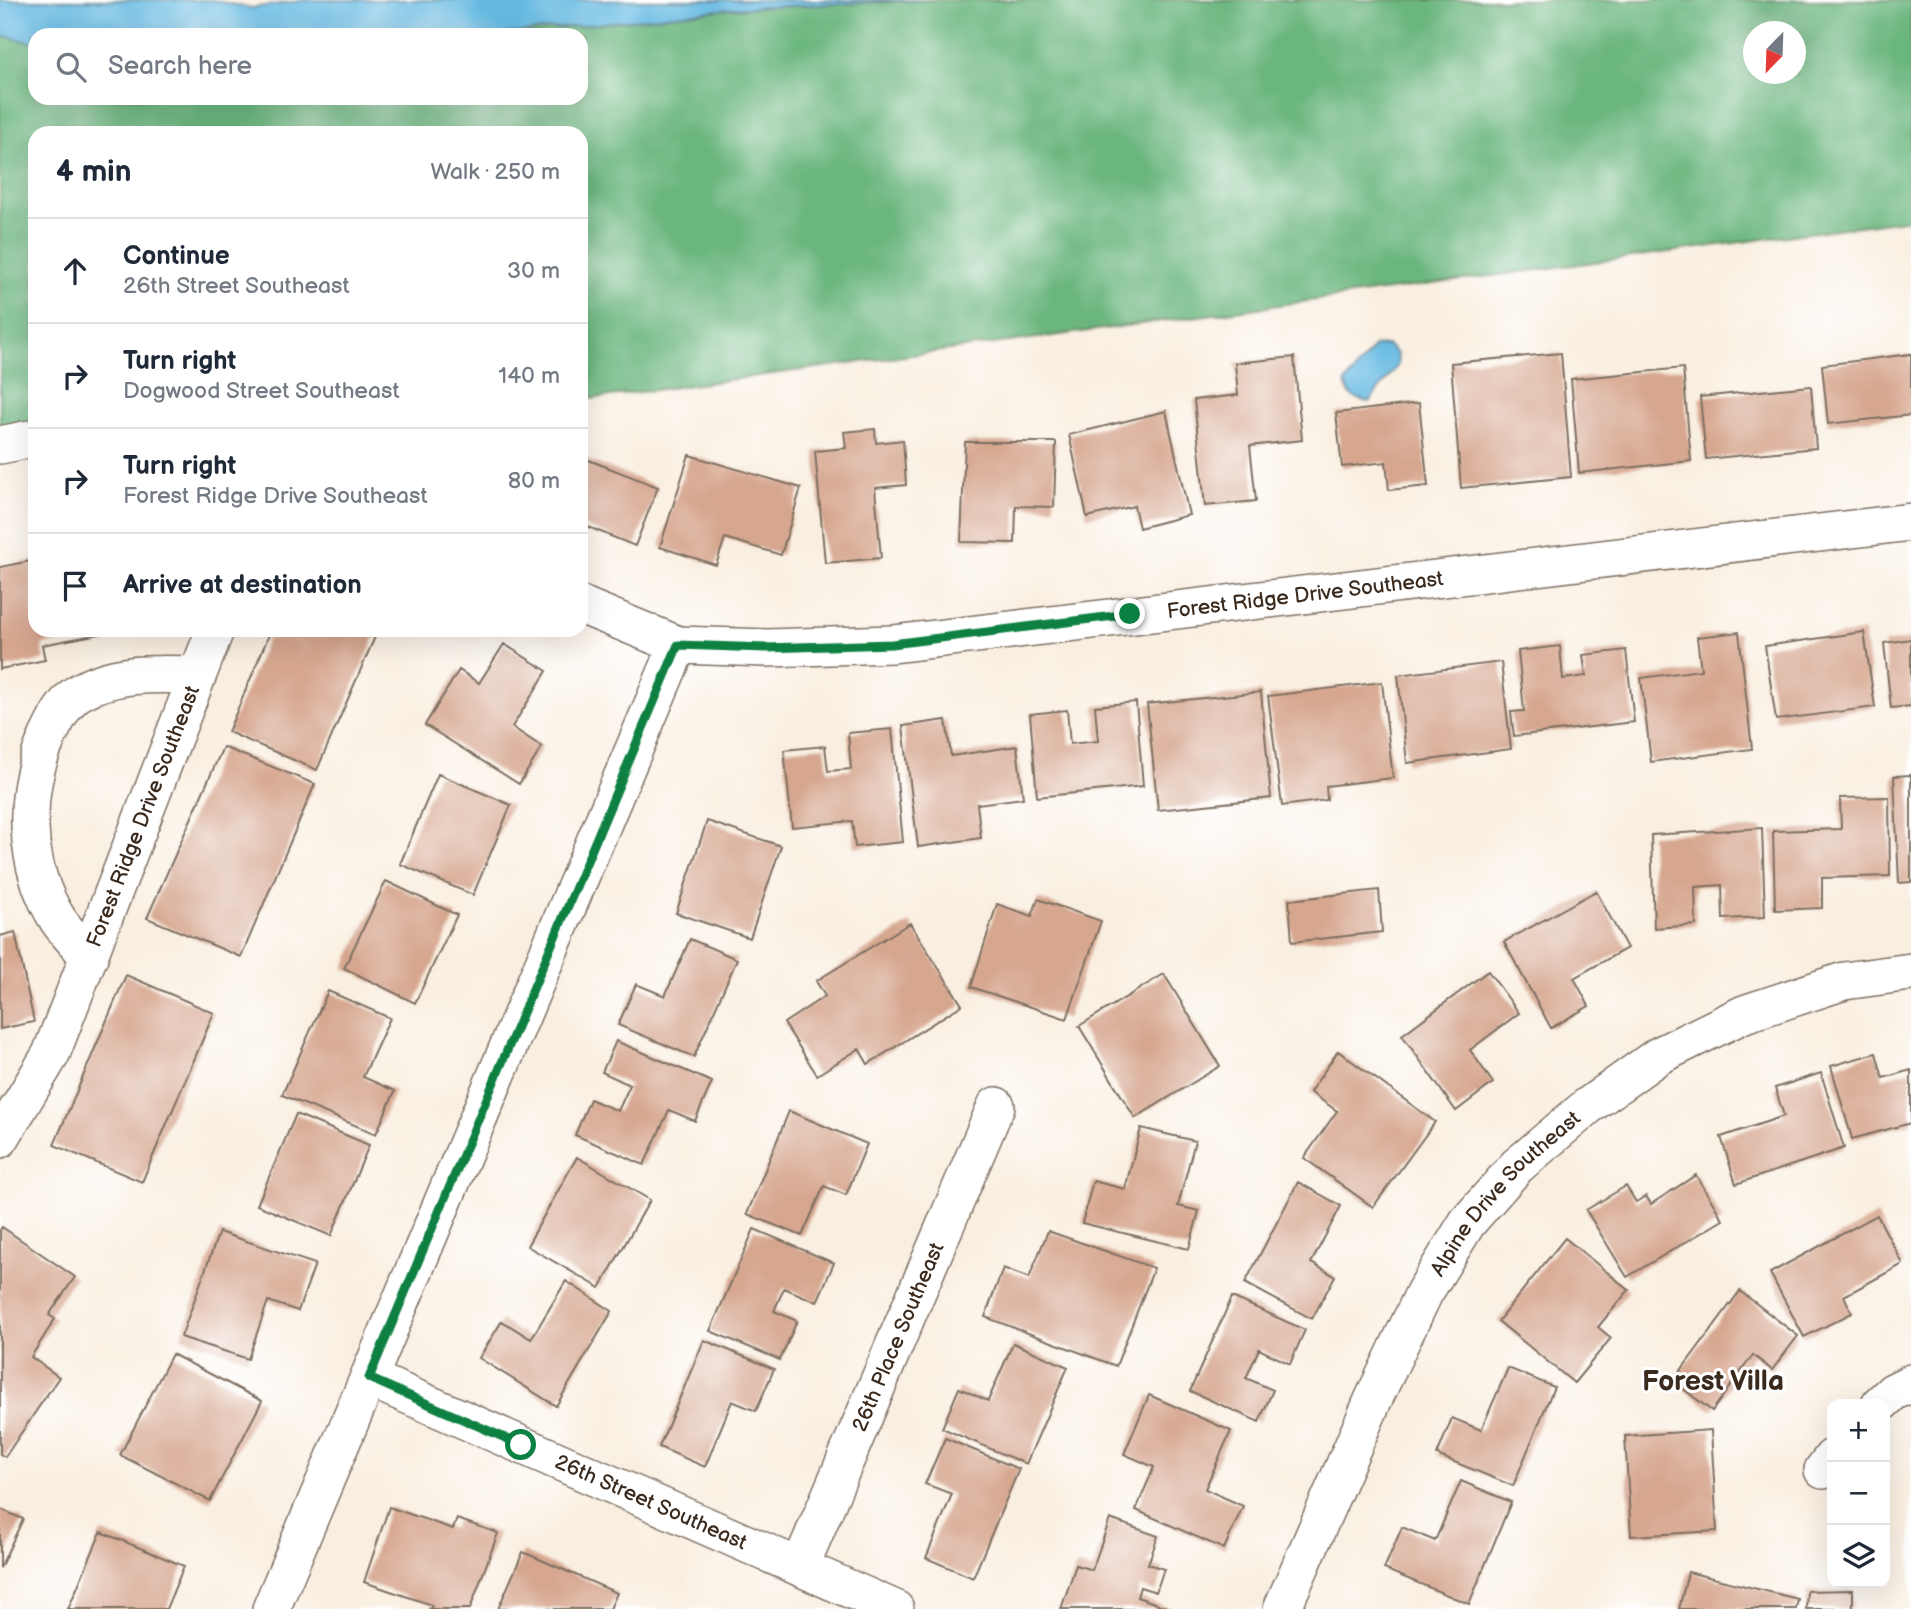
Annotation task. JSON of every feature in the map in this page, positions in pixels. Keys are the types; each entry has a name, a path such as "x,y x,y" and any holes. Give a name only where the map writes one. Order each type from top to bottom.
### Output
{"street":[{"path":"0,445 28,439"},
{"name":"Forest Ridge Drive Southeast","path":"588,608 678,645 766,648 892,644 1911,522"},
{"name":"Forest Ridge Drive Southeast","path":"0,1139 51,1054 212,637"},
{"path":"271,1609 678,645"},
{"name":"Forest Ridge Drive Southeast","path":"89,957 58,920 39,881 31,843 31,790 40,752 56,719 76,694 107,681 138,674 197,675"},
{"name":"Alpine Drive Southeast","path":"1282,1609 1374,1398 1424,1293 1467,1223 1517,1166 1588,1106 1658,1056 1744,1014 1844,981 1911,972"},
{"name":"26th Place Southeast","path":"800,1567 996,1106"},
{"name":"26th Street Southeast","path":"369,1378 895,1609"},
{"path":"1885,1399 1911,1383"}],"green space":[{"path":"923,0 1911,0 1911,219 588,399 588,126 28,126 28,433 0,435 0,35 28,41 28,105 588,105 588,28 561,28 728,9"}],"water":[{"path":"0,0 211,0 251,8 306,0 923,0 728,9 561,28 28,28 28,41 0,35"},
{"path":"1387,345 1397,354 1398,365 1369,402 1353,397 1345,383 1375,346"}],"building":[{"path":"1561,353 1571,477 1461,488 1451,363"},
{"path":"1911,354 1911,415 1828,424 1822,365"},
{"path":"1294,357 1302,440 1250,446 1256,501 1205,506 1194,400 1238,395 1235,363"},
{"path":"1683,368 1691,461 1579,473 1571,379"},
{"path":"1811,386 1816,448 1706,459 1700,397"},
{"path":"1419,403 1428,486 1389,490 1386,462 1342,467 1336,413"},
{"path":"1166,411 1189,515 1139,528 1134,506 1087,517 1069,435"},
{"path":"875,429 876,443 903,440 906,485 875,488 881,558 825,563 815,451 846,448 844,432"},
{"path":"965,442 1056,442 1054,507 1016,506 1015,543 961,542"},
{"path":"689,455 801,488 781,555 725,538 716,565 660,547"},
{"path":"588,460 658,487 635,546 588,527"},
{"path":"28,561 28,637 84,637 42,645 45,660 0,669 0,567"},
{"path":"1739,632 1752,749 1651,762 1641,678 1701,670 1697,637"},
{"path":"1864,632 1875,707 1776,720 1765,646"},
{"path":"268,637 375,637 317,770 228,732"},
{"path":"1911,639 1911,706 1891,708 1884,643"},
{"path":"504,644 547,671 512,727 542,747 519,784 425,725 459,670 479,683"},
{"path":"1560,646 1563,679 1586,676 1583,655 1626,650 1634,722 1514,736 1511,712 1524,711 1518,651"},
{"path":"1501,662 1511,749 1407,763 1398,675"},
{"path":"1382,682 1393,778 1326,786 1327,800 1282,806 1268,696"},
{"path":"1261,692 1271,798 1158,810 1147,704"},
{"path":"1136,702 1143,786 1037,797 1030,714 1067,710 1070,744 1098,741 1095,706"},
{"path":"946,720 951,756 1017,746 1023,798 977,804 981,838 918,847 903,726"},
{"path":"892,729 903,842 855,847 852,821 792,827 784,750 825,746 828,771 851,769 848,733"},
{"path":"223,747 315,784 241,957 147,918"},
{"path":"438,774 511,805 473,895 400,864"},
{"path":"1911,775 1911,882 1899,883 1894,776"},
{"path":"1889,797 1890,876 1822,878 1822,908 1775,910 1773,831 1841,829 1840,798"},
{"path":"707,821 781,846 750,938 676,913"},
{"path":"1762,828 1765,917 1723,919 1722,885 1695,887 1696,925 1654,928 1651,835"},
{"path":"386,881 457,915 415,1003 344,968"},
{"path":"1379,890 1382,932 1292,942 1289,900"},
{"path":"1596,891 1627,948 1574,978 1589,1006 1551,1028 1504,942"},
{"path":"1038,899 1101,921 1067,1019 971,987 997,904 1032,916"},
{"path":"910,923 962,1005 868,1064 859,1049 817,1075 784,1023 825,996 816,981"},
{"path":"15,932 34,1022 0,1029 0,936"},
{"path":"690,939 737,959 694,1057 618,1025 636,984 665,996"},
{"path":"1488,971 1519,1013 1470,1050 1493,1083 1456,1111 1402,1035"},
{"path":"1164,974 1220,1066 1135,1118 1079,1026"},
{"path":"126,975 214,1013 142,1182 54,1145"},
{"path":"328,991 390,1018 363,1077 395,1091 376,1134 282,1095"},
{"path":"616,1041 712,1082 695,1121 669,1110 644,1165 575,1135 590,1099 618,1111 630,1085 602,1072"},
{"path":"1338,1051 1435,1122 1373,1207 1304,1158 1337,1111 1310,1092"},
{"path":"1876,1053 1883,1078 1911,1070 1911,1123 1852,1139 1831,1066"},
{"path":"1821,1073 1844,1148 1736,1184 1721,1137 1784,1116 1775,1088"},
{"path":"789,1111 867,1144 846,1195 824,1186 802,1236 747,1214"},
{"path":"296,1114 369,1145 331,1236 257,1205"},
{"path":"1141,1128 1195,1141 1178,1206 1199,1211 1189,1249 1082,1223 1093,1181 1125,1189"},
{"path":"577,1157 650,1200 600,1288 527,1246"},
{"path":"1696,1175 1723,1220 1627,1277 1586,1210 1626,1186 1636,1202 1646,1196 1651,1204"},
{"path":"1298,1182 1341,1206 1311,1263 1335,1276 1312,1319 1245,1283"},
{"path":"1877,1215 1903,1264 1844,1296 1852,1313 1804,1337 1770,1273"},
{"path":"2,1227 75,1277 49,1315 55,1319 31,1357 59,1377 5,1457 0,1454"},
{"path":"754,1229 834,1263 817,1302 784,1288 774,1311 797,1321 780,1360 710,1331"},
{"path":"1048,1231 1154,1268 1116,1366 985,1317 1003,1268 1029,1278"},
{"path":"219,1232 315,1264 298,1311 268,1301 248,1359 181,1337"},
{"path":"1565,1238 1629,1290 1598,1327 1611,1338 1574,1383 1498,1321"},
{"path":"566,1281 612,1311 556,1406 479,1358 502,1321 531,1339"},
{"path":"1740,1291 1798,1336 1772,1370 1753,1355 1712,1411 1673,1381"},
{"path":"1232,1297 1305,1330 1290,1364 1259,1349 1246,1378 1273,1390 1259,1422 1190,1391"},
{"path":"704,1340 774,1369 756,1411 732,1401 705,1467 659,1447"},
{"path":"1013,1343 1068,1367 1026,1464 942,1428 959,1388 988,1401"},
{"path":"172,1354 262,1401 210,1501 120,1455"},
{"path":"1508,1368 1554,1387 1513,1486 1437,1455 1452,1418 1481,1430"},
{"path":"1149,1395 1231,1431 1205,1489 1243,1506 1224,1549 1136,1510 1154,1467 1124,1454"},
{"path":"1711,1430 1717,1531 1631,1536 1625,1436"},
{"path":"945,1438 1019,1469 973,1578 926,1558 952,1494 925,1484"},
{"path":"1461,1481 1511,1502 1469,1604 1384,1569 1402,1527 1435,1541"},
{"path":"389,1507 453,1529 457,1519 498,1533 470,1609 430,1609 432,1605 364,1582"},
{"path":"0,1509 23,1519 0,1568"},
{"path":"1110,1519 1158,1536 1148,1564 1164,1569 1156,1592 1140,1587 1137,1597 1172,1609 1061,1609 1076,1565 1092,1570"},
{"path":"101,1532 184,1566 166,1609 68,1609"},
{"path":"523,1552 617,1593 610,1609 498,1609"},
{"path":"1688,1572 1798,1599 1796,1609 1679,1609"},
{"path":"1853,1590 1853,1609 1806,1609 1807,1591"}],"district":[{"name":"Forest Villa","path":"1713,1381"}],"route":[{"path":"521,1445 369,1378 678,645 766,648 892,644 1130,614"}]}
